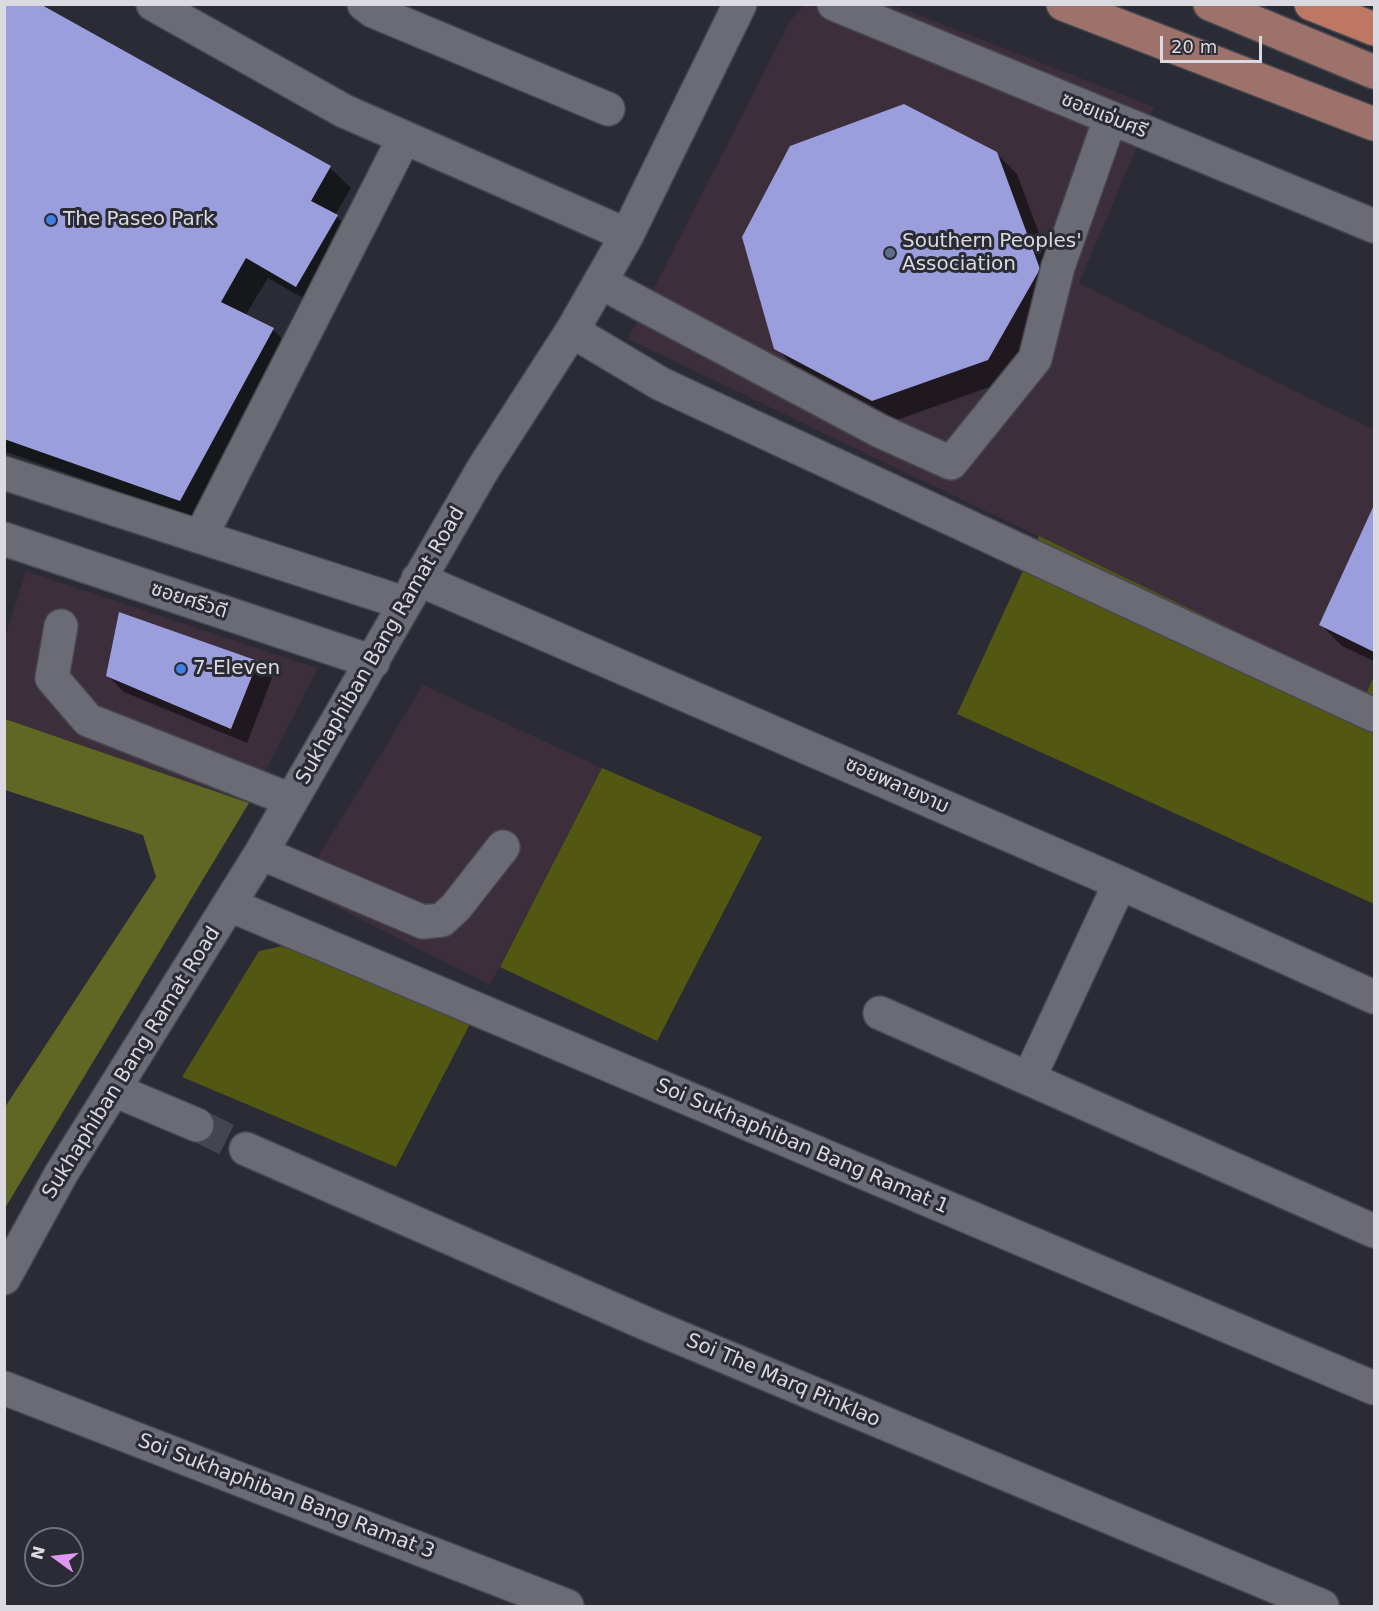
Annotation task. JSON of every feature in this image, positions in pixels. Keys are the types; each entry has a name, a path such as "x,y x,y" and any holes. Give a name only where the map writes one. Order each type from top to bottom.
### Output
{"highway":[{"path":"1311,4 1374,29"}],"main road":[{"path":"1063,4 1374,124"},
{"path":"1211,5 1374,72"}],"street":[{"path":"153,4 302,89 404,138 627,235"},
{"path":"364,4 373,11 608,109"},
{"name":"Sukhaphiban Bang Ramat Road","path":"4,1278 61,1174 261,853 483,469 572,331 627,235 740,4"},
{"name":"ซอยแจ่มศรี","path":"834,4 1374,226"},
{"path":"600,282 880,431 951,463 1035,359 1059,267 1110,119"},
{"path":"201,536 404,138"},
{"path":"572,331 661,384 1374,715"},
{"name":"ซอยพลายงาม","path":"4,473 201,536 411,591 1120,883 1374,998"},
{"name":"ซอยศรีวดี","path":"4,539 373,662"},
{"path":"61,626 52,678 88,720 291,800"},
{"path":"261,853 423,922 442,920 456,907 503,847"},
{"path":"1029,1078 1120,883"},
{"name":"Soi Sukhaphiban Bang Ramat 1","path":"230,904 1374,1388"},
{"path":"879,1013 1374,1231"},
{"path":"114,1090 197,1125"},
{"name":"Soi The Marq Pinklao","path":"246,1149 647,1324 1322,1606"},
{"name":"Soi Sukhaphiban Bang Ramat 3","path":"4,1389 567,1606"}],"shaded area":[{"path":"804,5 893,5 1154,107 1079,283 1374,430 1374,676 1366,694 628,339 790,21"},
{"path":"26,571 318,668 249,803 5,719 5,637"},
{"path":"423,685 602,768 490,985 299,888"}],"green space":[{"path":"1039,536 1366,694 1374,676 1374,904 957,714"},
{"path":"5,719 249,803 5,1208 5,1107 156,877 143,835 5,790"},
{"path":"602,768 762,837 657,1041 500,967"},
{"path":"283,946 470,1024 396,1167 182,1077 259,951"}],"building":[{"path":"4,4 40,4 331,166 311,201 338,215 296,287 246,258 221,302 274,328 180,501 4,439"},
{"name":"Southern Peoples' Association","path":"904,104 997,152 1040,269 988,360 872,401 774,349 742,237 790,146"},
{"path":"1374,505 1374,652 1319,625"},
{"name":"7-Eleven","path":"119,612 258,661 231,729 106,676"}],"tunnel":[{"path":"197,1125 246,1149"}],"place":[{"name":"The Paseo Park","path":"51,220"},
{"name":"Southern Peoples' Association","path":"890,253"},
{"name":"7-Eleven","path":"181,669"}]}
